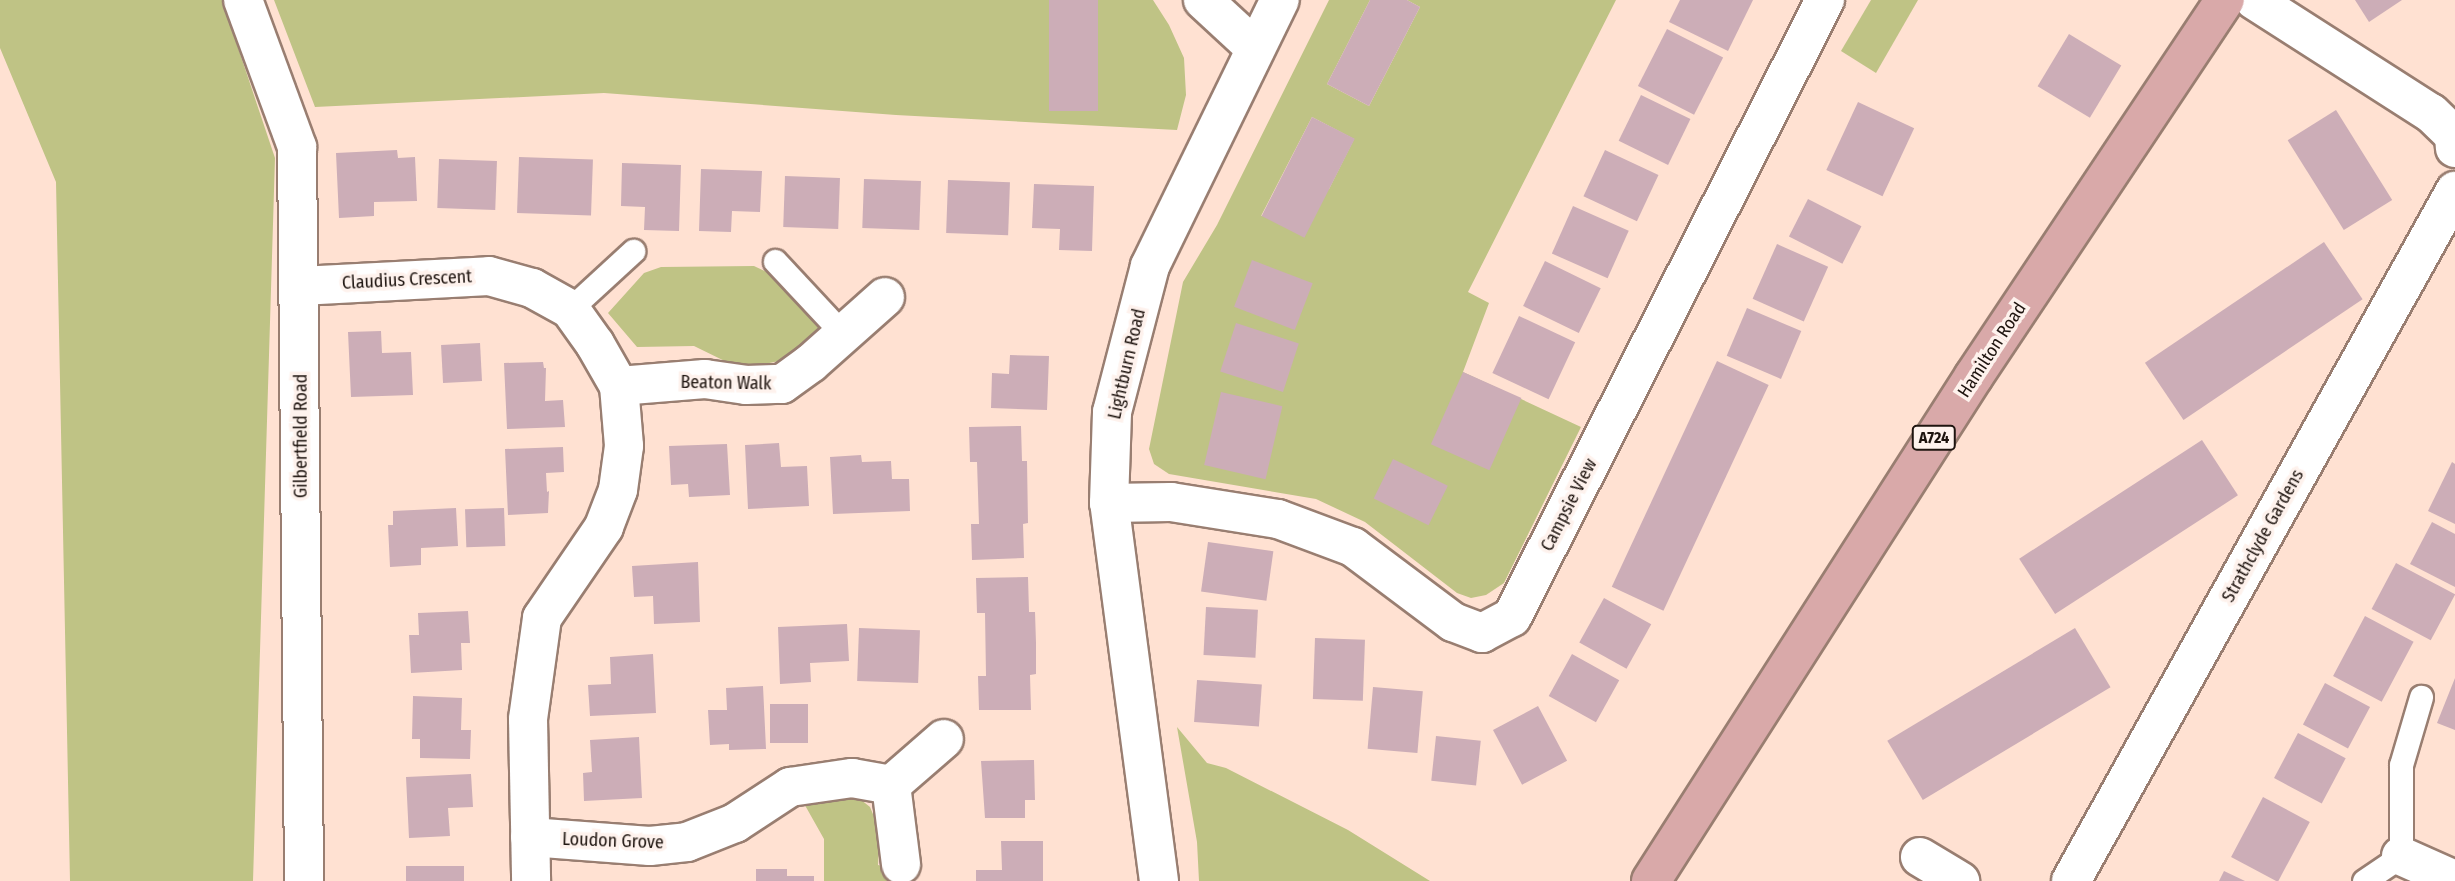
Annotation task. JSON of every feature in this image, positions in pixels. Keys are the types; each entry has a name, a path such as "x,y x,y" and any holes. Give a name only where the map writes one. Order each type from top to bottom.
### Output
{"main road":[{"name":"Hamilton Road","path":"1651,881 1974,376 2225,0"}],"street":[{"name":"Gilbertfield Road","path":"243,0 297,147 304,881"},
{"path":"1203,0 1255,48"},
{"name":"Lightburn Road","path":"1159,881 1109,503 1112,412 1150,266 1280,0"},
{"name":"Campsie View","path":"1109,503 1171,502 1278,519 1353,547 1453,622 1482,634 1512,617 1825,0"},
{"path":"2254,0 2431,113 2455,139"},
{"name":"Strathclyde Gardens","path":"2071,881 2455,191"},
{"name":"Claudius Crescent","path":"300,286 489,276 532,289 570,309 595,344 619,386 624,446 618,490 604,527 542,618 528,719 531,881"},
{"name":"Beaton Walk","path":"619,386 705,379 746,385 782,384 844,335 885,297"},
{"path":"901,864 891,785 944,739"},
{"name":"Loudon Grove","path":"530,837 650,846 687,842 735,823 790,787 852,778 891,785"},
{"path":"2401,856 2455,880"},
{"path":"1920,857 1960,881"}],"lane":[{"path":"570,309 633,251"},
{"path":"775,261 844,335"},
{"path":"2364,881 2401,856 2402,765 2421,697"}],"green space":[{"path":"0,0 222,0 275,158 253,881 70,881 56,182 0,48"},
{"path":"274,0 1153,0 1169,25 1184,58 1186,95 1177,130 896,115 604,93 315,107"},
{"path":"1329,0 1370,0 1327,84 1369,106 1420,7 1407,0 1616,0 1468,292 1489,303 1463,372 1581,427 1504,583 1486,595 1471,598 1457,593 1365,522 1316,499 1169,474 1154,464 1149,449 1183,282 1217,225","holes":["1312,117 1354,139 1329,189 1261,216"]},
{"path":"1871,0 1918,0 1876,73 1841,51"},
{"path":"754,266 769,273 823,331 784,360 741,369 694,346 637,347 608,313 644,273 661,267"},
{"path":"1177,727 1207,763 1226,768 1348,830 1430,881 1199,881 1197,842"},
{"path":"835,794 860,799 870,807 880,831 878,865 891,868 893,881 824,881 824,839 802,800"}],"building":[{"path":"1049,0 1098,0 1098,111 1049,111"},
{"path":"1370,0 1407,0 1420,7 1369,106 1327,84"},
{"path":"1680,0 1753,0 1728,51 1669,22"},
{"path":"2355,0 2402,0 2369,22"},
{"path":"1667,29 1723,58 1694,115 1638,86"},
{"path":"2069,34 2121,65 2090,118 2038,86"},
{"path":"1641,95 1690,119 1668,165 1619,141"},
{"path":"1858,102 1914,128 1882,196 1826,170"},
{"path":"2336,110 2392,200 2344,230 2288,140"},
{"path":"1312,117 1355,139 1304,238 1262,216"},
{"path":"397,150 398,158 415,157 417,201 374,202 374,216 339,218 336,153"},
{"path":"1605,150 1658,175 1637,221 1583,196"},
{"path":"519,157 593,160 591,216 517,213"},
{"path":"439,159 497,161 495,210 437,208"},
{"path":"622,163 681,165 679,231 644,230 645,207 621,206"},
{"path":"701,169 762,171 760,212 732,211 731,232 699,231"},
{"path":"785,176 840,178 838,229 783,227"},
{"path":"864,179 921,181 919,230 862,228"},
{"path":"948,180 1010,182 1008,235 946,233"},
{"path":"1034,184 1094,186 1092,251 1059,250 1060,229 1032,228"},
{"path":"1808,199 1861,226 1842,264 1789,236"},
{"path":"1573,206 1629,231 1608,278 1552,254"},
{"path":"2324,242 2363,299 2184,420 2145,363"},
{"path":"1777,244 1828,267 1804,322 1753,299"},
{"path":"1252,260 1313,283 1295,330 1234,307"},
{"path":"1545,261 1601,288 1579,333 1523,306"},
{"path":"1747,308 1801,331 1781,379 1727,356"},
{"path":"1519,316 1575,342 1549,399 1492,373"},
{"path":"1236,323 1299,343 1283,392 1220,372"},
{"path":"381,331 382,353 411,352 413,395 351,397 348,332"},
{"path":"480,343 482,381 443,383 441,345"},
{"path":"1010,355 1049,356 1047,410 991,408 992,373 1009,374"},
{"path":"1717,361 1769,385 1663,611 1612,587"},
{"path":"543,362 546,368 545,401 563,400 565,427 507,429 504,363"},
{"path":"1463,372 1521,398 1489,470 1431,444"},
{"path":"1221,392 1282,406 1266,479 1204,465"},
{"path":"1021,426 1022,461 1027,461 1028,523 1023,524 1024,558 972,560 971,524 979,524 977,462 970,462 969,427"},
{"path":"2202,440 2238,495 2055,614 2019,559"},
{"path":"779,443 781,467 807,466 809,506 748,509 745,445"},
{"path":"727,444 730,495 689,497 688,484 671,485 669,446"},
{"path":"563,447 564,472 546,473 548,513 508,515 505,449"},
{"path":"861,455 862,462 891,461 892,479 909,479 910,511 833,514 830,457"},
{"path":"1393,459 1448,486 1429,525 1374,499"},
{"path":"2452,462 2455,464 2455,524 2428,511"},
{"path":"456,508 458,546 421,548 421,565 390,567 388,525 393,525 393,511"},
{"path":"504,508 505,546 466,547 465,509"},
{"path":"2432,522 2455,534 2455,587 2410,564"},
{"path":"1208,542 1273,551 1266,601 1201,592"},
{"path":"698,562 700,622 654,624 653,596 634,597 632,566"},
{"path":"2396,563 2455,594 2431,640 2372,609"},
{"path":"1028,577 1029,612 1035,612 1036,643 1036,674 1030,675 1031,710 979,710 978,676 986,676 985,613 977,613 976,578"},
{"path":"1604,598 1651,624 1627,669 1579,643"},
{"path":"1206,607 1258,610 1255,658 1203,655"},
{"path":"468,611 470,643 461,643 462,670 411,673 409,635 419,635 418,613"},
{"path":"2365,616 2414,642 2382,702 2333,676"},
{"path":"847,624 849,661 810,663 811,682 780,684 778,627"},
{"path":"859,628 920,630 918,683 857,681"},
{"path":"2075,628 2111,687 1923,800 1887,741"},
{"path":"1315,638 1365,640 1363,701 1313,699"},
{"path":"653,654 656,713 590,716 588,685 611,684 610,657"},
{"path":"1572,654 1619,680 1596,722 1549,696"},
{"path":"2455,678 2455,730 2437,723"},
{"path":"1197,680 1262,685 1259,726 1194,722"},
{"path":"2325,683 2370,707 2348,748 2303,724"},
{"path":"763,686 766,749 729,750 729,744 710,745 708,710 727,710 726,688"},
{"path":"1373,687 1423,691 1417,753 1368,749"},
{"path":"413,696 462,698 461,730 471,730 470,759 420,758 420,739 412,739"},
{"path":"770,704 808,704 808,743 770,743"},
{"path":"1538,706 1567,761 1522,785 1493,730"},
{"path":"2298,733 2346,758 2322,803 2274,778"},
{"path":"1436,736 1481,741 1476,785 1431,781"},
{"path":"639,737 642,798 584,801 583,773 592,772 590,740"},
{"path":"1034,760 1035,800 1025,800 1025,818 985,818 981,761"},
{"path":"471,774 473,807 448,808 450,836 409,838 406,777"},
{"path":"2263,797 2310,822 2278,881 2231,857"},
{"path":"1001,841 1043,841 1043,881 976,881 976,870 1002,870"},
{"path":"406,866 464,866 464,881 406,881"},
{"path":"756,869 787,869 787,876 814,876 814,881 756,881"},
{"path":"2224,871 2245,881 2219,881"}]}
